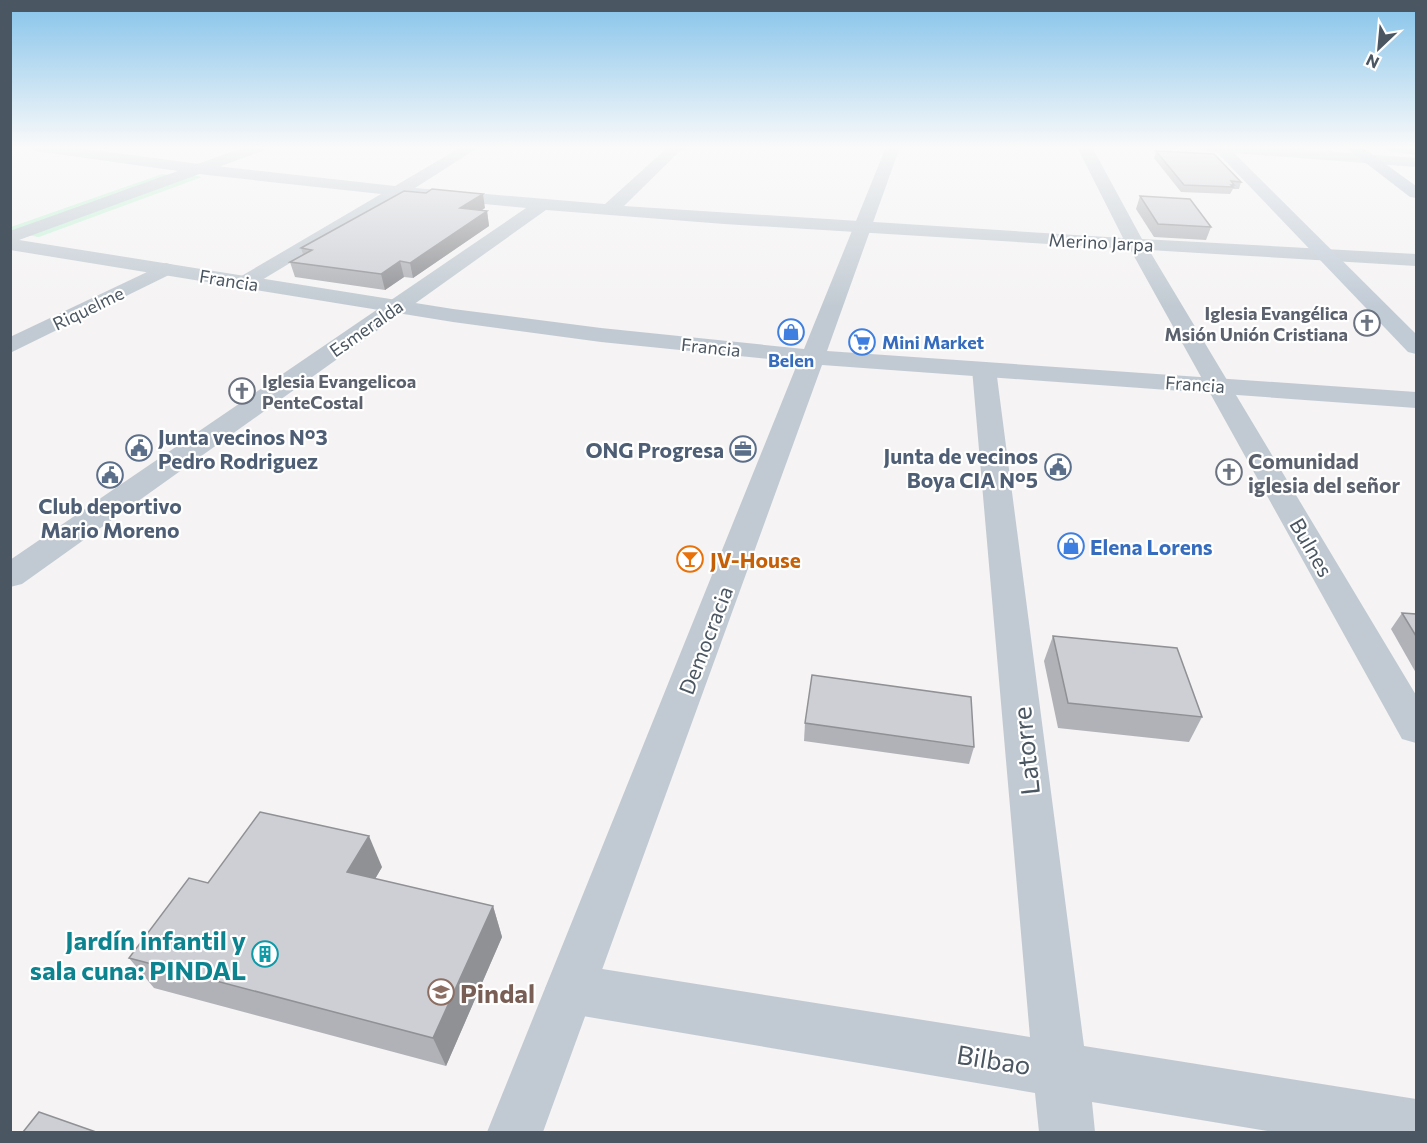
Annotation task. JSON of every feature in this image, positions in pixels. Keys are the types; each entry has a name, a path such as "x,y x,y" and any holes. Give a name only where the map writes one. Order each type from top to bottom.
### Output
{"main road":[{"path":"1269,200 1416,348"}],"street":[{"path":"10,237 113,200"},
{"path":"245,282 383,200"},
{"name":"Merino Jarpa","path":"514,200 861,230 1416,260"},
{"path":"610,209 619,200"},
{"name":"Democracia","path":"515,1132 872,200"},
{"name":"Bulnes","path":"1113,200 1416,728"},
{"name":"Esmeralda","path":"10,576 543,203"},
{"name":"Francia","path":"10,244 397,306 599,335 814,357 1416,400"},
{"name":"Riquelme","path":"10,346 166,270"},
{"name":"Latorre","path":"984,369 1067,1132"},
{"name":"Bilbao","path":"571,989 1416,1128"}],"green space":[{"path":"87,200 102,200 11,233 11,227"},
{"path":"122,200 139,200 39,237 26,235"}],"building":[{"path":"387,200 473,200 460,208 487,211 410,263 400,261 381,274 290,262 312,250 301,248"},
{"path":"1143,200 1191,200 1211,227 1158,224"},
{"path":"1402,613 1416,614 1416,636"},
{"path":"1053,636 1177,648 1202,717 1068,703"},
{"path":"812,675 971,697 974,747 805,723"},
{"name":"Jardín infantil y sala cuna: PINDAL","path":"260,812 369,836 347,872 493,906 433,1038 129,958 189,878 208,883"},
{"path":"39,1112 96,1132 23,1132"}],"place":[{"name":"Iglesia Evangélica Msión Unión Cristiana","path":"1367,323"},
{"name":"Belen","path":"791,332"},
{"name":"Mini Market","path":"862,342"},
{"name":"Iglesia Evangelicoa PenteCostal","path":"242,391"},
{"name":"Junta vecinos N°3 Pedro Rodriguez","path":"139,448"},
{"name":"ONG Progresa","path":"743,449"},
{"name":"Junta de vecinos Boya CIA N°5","path":"1058,467"},
{"name":"Comunidad iglesia del señor","path":"1229,472"},
{"name":"Club deportivo Mario Moreno","path":"110,475"},
{"name":"Elena Lorens","path":"1071,546"},
{"name":"JV-House","path":"690,559"},
{"name":"Jardín infantil y sala cuna: PINDAL","path":"265,954"},
{"name":"Pindal","path":"441,992"}]}
